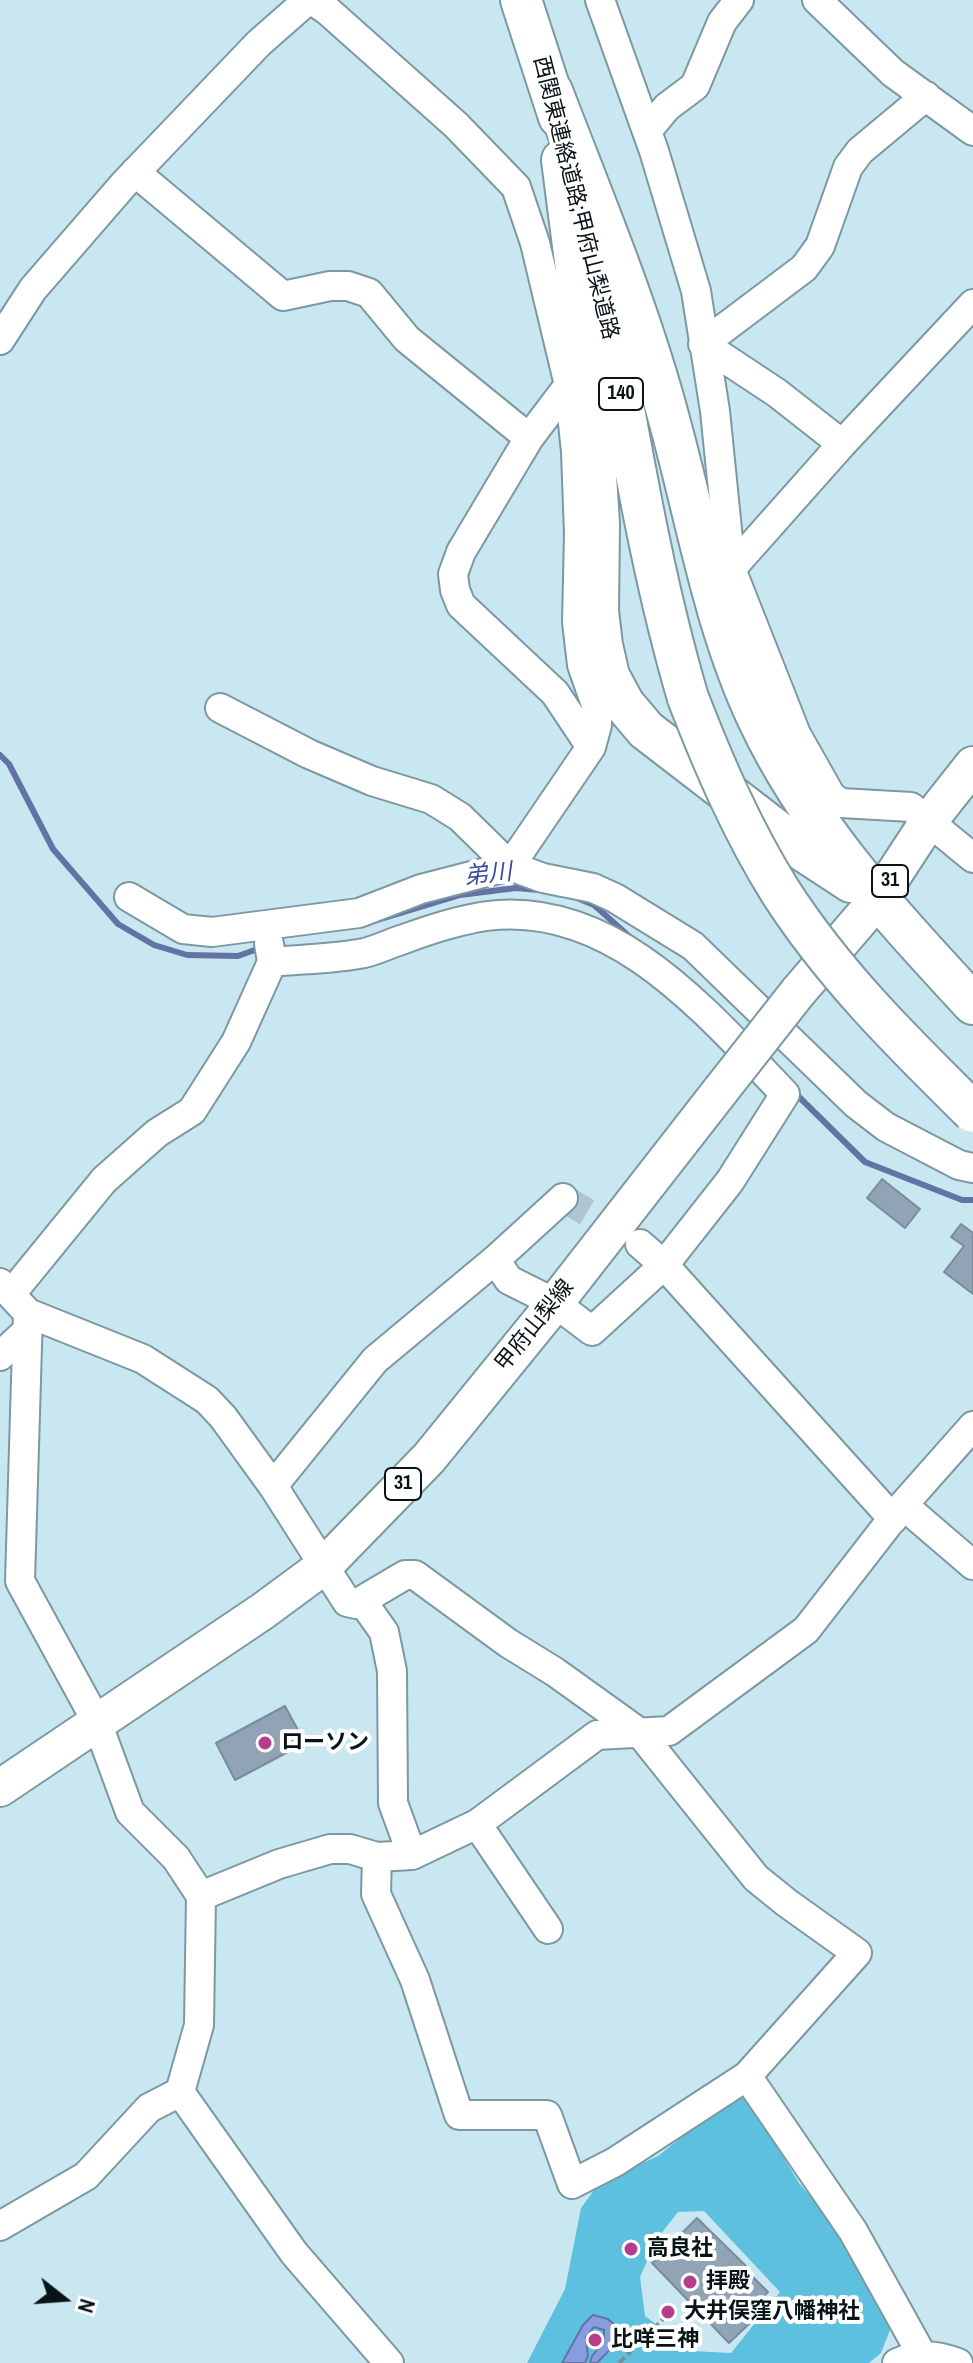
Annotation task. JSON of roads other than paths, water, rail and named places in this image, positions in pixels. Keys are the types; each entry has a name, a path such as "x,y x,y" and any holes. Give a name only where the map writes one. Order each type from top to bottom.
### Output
{"highway":[{"name":"西関東連絡道路;甲府山梨道路","path":"521,0 552,91 599,275 669,633 688,698 715,767 746,831 817,944 862,998 973,1112"},
{"path":"552,91 590,378 599,524 598,611 609,676 624,704 646,730 802,850 877,900"},
{"path":"552,91 645,335 734,660 757,719 819,822 877,900 973,1004"}],"main road":[{"name":"甲府山梨線","path":"0,1788 263,1611 324,1566 429,1458 555,1303 798,992 877,900 928,822 973,765"}],"street":[{"path":"0,340 33,289 135,172 259,43 310,0 328,11 456,125 516,187 535,243 569,385 576,452 579,534 577,622 582,665 597,708 597,725 591,747 510,866 421,889 359,913 212,932 183,929 129,897"},
{"path":"600,0 647,131 696,291 715,411 731,569 796,734 831,796 841,803 911,807 973,858"},
{"path":"647,131 667,107 695,86 722,22 739,0"},
{"path":"817,0 893,73 973,131"},
{"path":"703,344 804,268 820,246 848,167 860,151 926,96"},
{"path":"135,172 283,296 330,286 348,286 369,293 407,339 529,438"},
{"path":"731,569 973,304"},
{"path":"703,344 777,393 842,444"},
{"path":"569,385 529,438 461,552 453,574 461,605 555,693 591,747"},
{"path":"220,708 309,754 372,781 431,799 460,817 510,866 543,878 593,888 615,898 693,946 856,1104 886,1127 959,1165 973,1168"},
{"path":"272,962 365,953 488,916 527,915 568,922 595,932 678,987 785,1094 730,1181 664,1265 592,1331 555,1303 509,1280 495,1260"},
{"path":"0,1356 17,1305 104,1180 157,1133 192,1111 236,1042 272,962 266,925"},
{"path":"273,1486 375,1360 495,1260 563,1198"},
{"path":"640,1244 664,1265 898,1512 973,1565"},
{"path":"17,1305 143,1359 207,1400 273,1486 347,1602 356,1604 405,1575 415,1575 640,1733 756,1878 857,1953 747,2076 615,2162 572,2184 547,2115 459,2115 415,1980 376,1894 377,1857"},
{"path":"17,1305 20,1581"},
{"path":"201,1896 279,1864 330,1849 350,1849 377,1857 412,1855 477,1824 597,1735 669,1731 806,1630 898,1512 973,1426"},
{"path":"0,1548 97,1722 130,1812 176,1858 201,1896 199,2025 180,2092 149,2108 86,2176 0,2226"},
{"path":"362,1601 384,1632 392,1671 393,1803 412,1855"},
{"path":"477,1824 548,1929"},
{"path":"747,2076 853,2231 910,2359 940,2356 958,2363"},
{"path":"180,2092 294,2253 389,2363"}],"waterway":[{"name":"弟川","path":"0,755 9,764 53,849 118,924 154,945 187,955 238,956 263,947"},
{"name":"弟川","path":"371,922 460,895 516,888 539,890"},
{"name":"弟川","path":"577,898 594,905 631,938"},
{"name":"弟川","path":"793,1091 865,1162 962,1200 973,1200"}],"tunnel":[{"path":"563,1198 629,1237"}],"place":[{"name":"ローソン","path":"265,1743"},
{"name":"高良社","path":"631,2249"},
{"name":"拝殿","path":"690,2282"},
{"name":"大井俣窪八幡神社","path":"668,2312"},
{"name":"比咩三神","path":"595,2340"}]}
